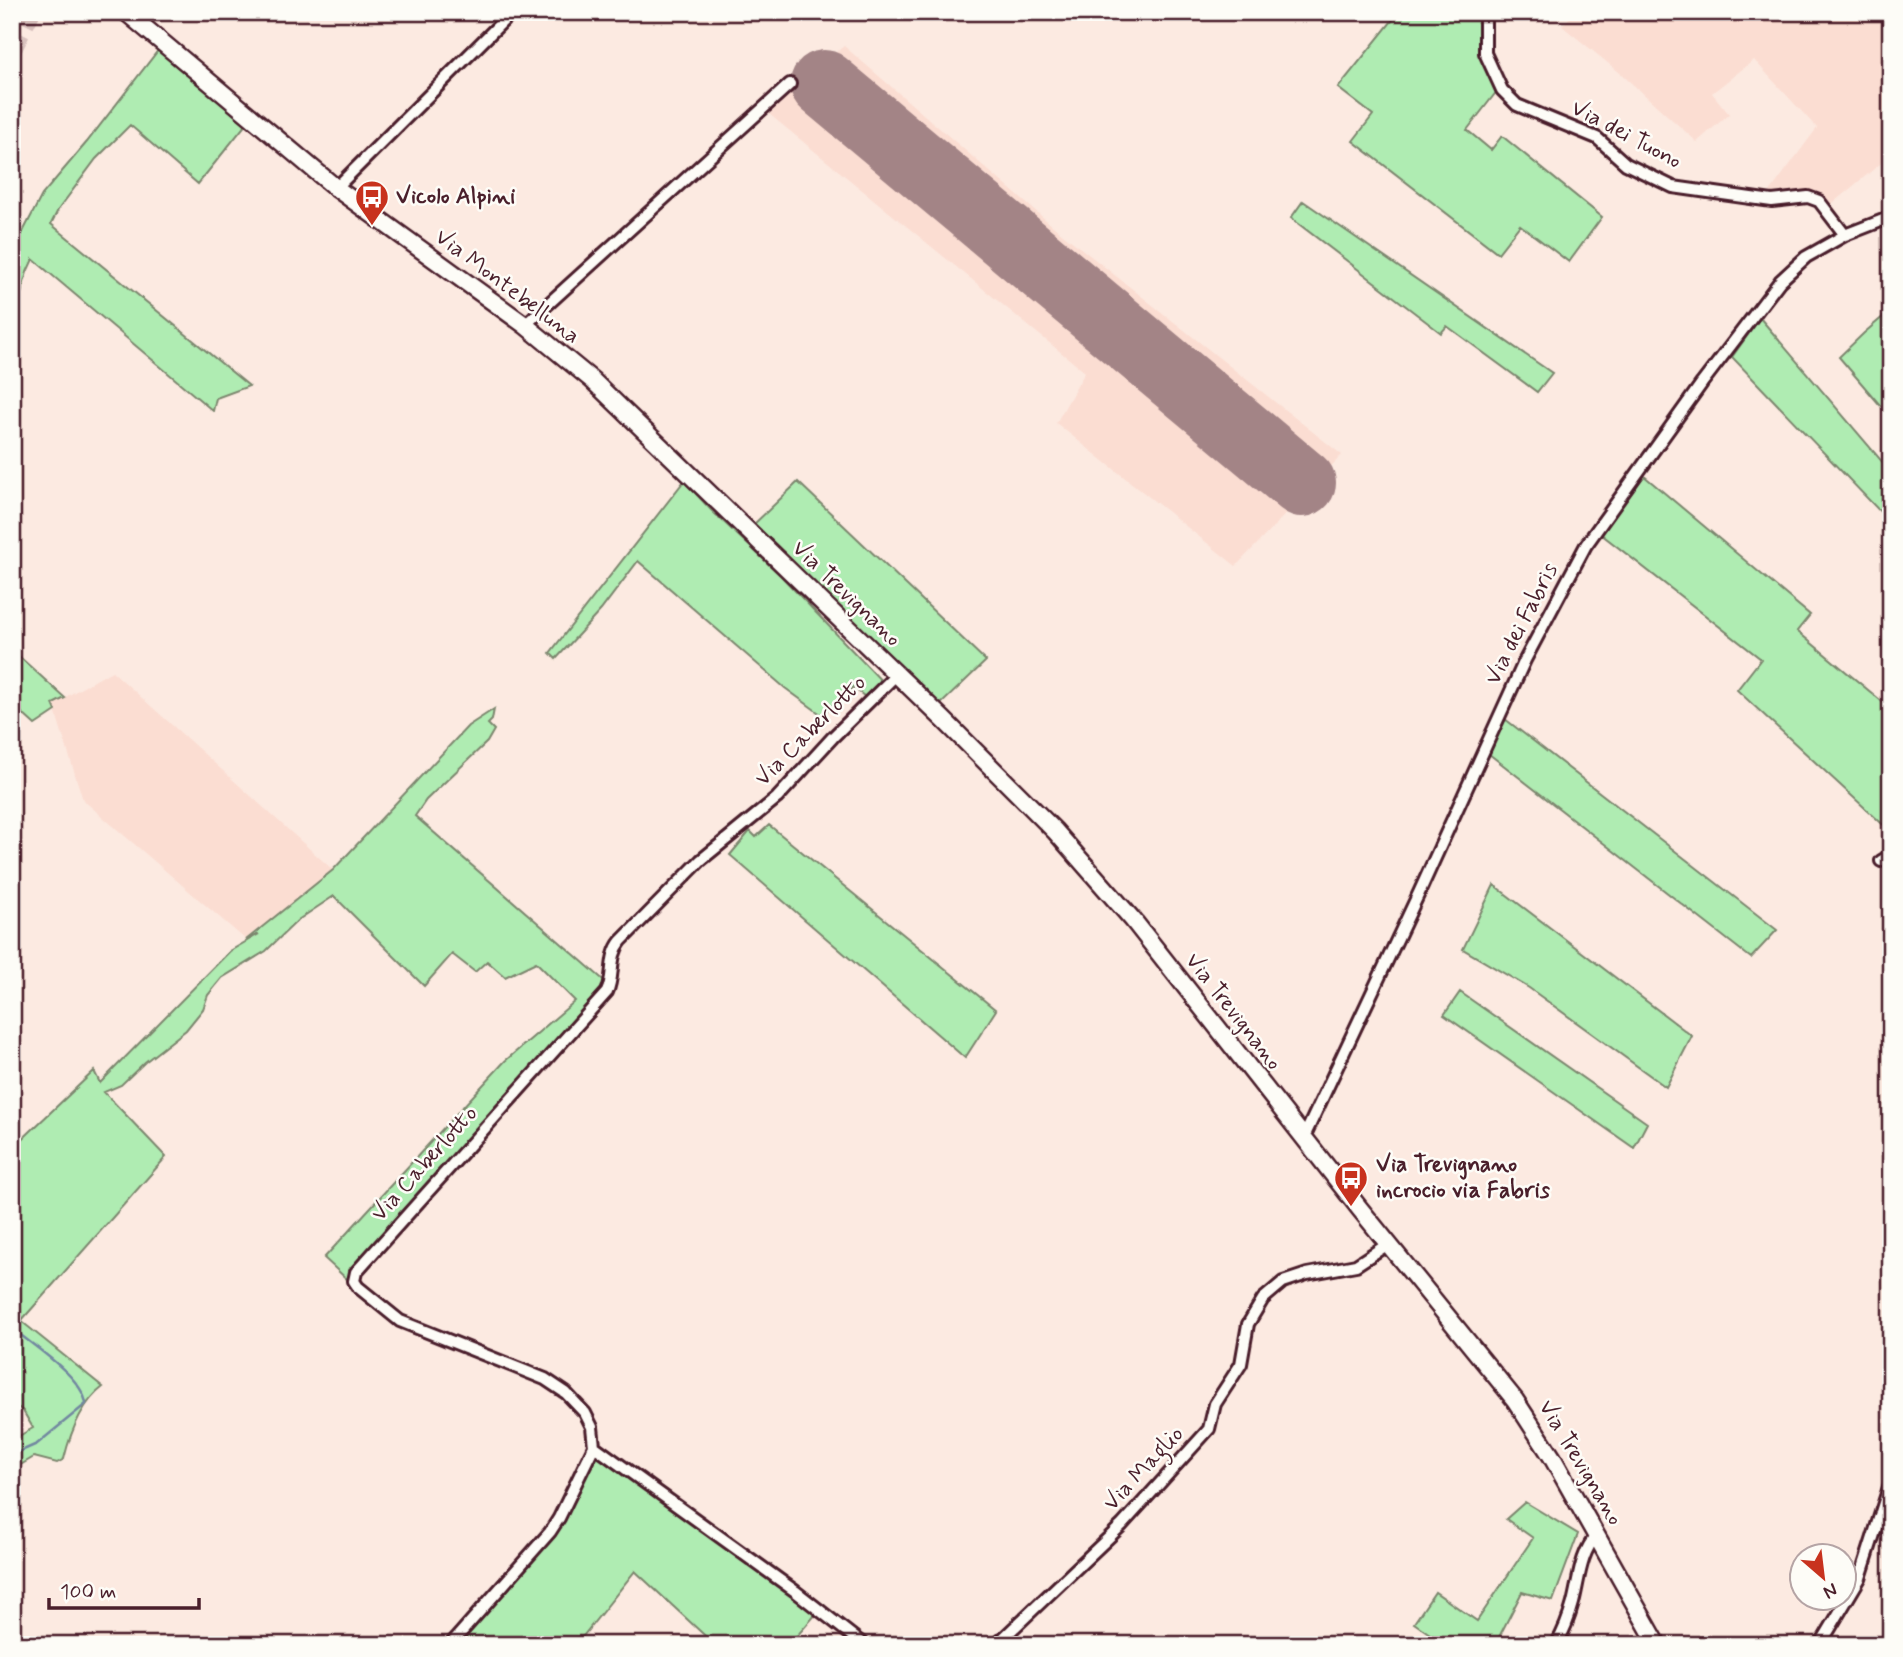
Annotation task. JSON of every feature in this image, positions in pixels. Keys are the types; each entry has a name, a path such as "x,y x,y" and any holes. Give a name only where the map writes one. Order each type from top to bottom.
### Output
{"main road":[{"name":"Via Montebelluna","path":"126,12 336,188 525,325 592,380 689,475"},
{"name":"Via Trevignano","path":"689,475 1003,778 1093,872 1521,1408 1552,1457 1658,1645"}],"street":[{"path":"336,188 512,12"},
{"name":"Via dei Tuono","path":"1485,12 1485,53 1502,90 1517,105 1597,138 1626,164 1673,187 1772,201 1808,197 1819,201 1845,235"},
{"path":"525,325 790,84"},
{"name":"Via dei Fabris","path":"1304,1137 1525,660 1586,545 1702,383 1780,281 1806,257 1845,235 1891,218"},
{"name":"Via Caberlotto","path":"594,1446 592,1427 585,1413 556,1385 400,1321 358,1287 354,1281 356,1272 607,992 612,979 612,957 621,941 701,860 776,798 896,675"},
{"name":"Via Maglio","path":"996,1645 1122,1525 1209,1429 1215,1404 1241,1364 1248,1324 1263,1299 1283,1282 1307,1274 1356,1265 1388,1244"},
{"path":"450,1645 550,1532 594,1446 795,1591 864,1645"},
{"path":"1820,1645 1860,1578 1891,1481"},
{"path":"1556,1645 1566,1628 1583,1559 1597,1535"}],"shaded area":[{"path":"1575,12 1891,12 1891,155 1829,206 1763,201 1817,128 1754,60 1712,93 1729,114 1697,142 1619,72 1562,26"},
{"path":"844,46 1054,227 1342,455 1236,566 1056,423 1085,372 769,114 788,91"},
{"path":"112,671 333,870 246,940 83,800 53,704"}],"green space":[{"path":"1399,12 1487,12 1492,57 1504,82 1467,130 1491,150 1502,136 1602,217 1569,262 1520,225 1498,253 1353,141 1373,115 1338,88"},
{"path":"163,44 251,118 198,184 130,125 96,159 58,210 51,224 249,386 216,398 213,411 33,259 12,327 12,253 42,195"},
{"path":"1303,201 1552,373 1537,392 1447,326 1441,333 1291,218"},
{"path":"1891,310 1891,418 1839,357"},
{"path":"1760,318 1891,472 1891,523 1732,357"},
{"path":"1643,475 1810,615 1797,631 1891,709 1891,832 1737,690 1761,659 1601,534"},
{"path":"684,481 780,575 890,690 870,701 853,687 822,715 785,688 638,561 601,610 556,659 550,653"},
{"path":"798,482 986,661 939,706 896,671 753,525"},
{"path":"12,650 65,698 53,704 56,711 35,725 12,704"},
{"path":"494,709 492,720 488,724 494,730 487,742 426,800 415,816 615,990 350,1282 324,1258 505,1061 575,1001 536,962 505,977 487,961 475,972 452,954 424,986 334,896 298,920 266,951 222,978 186,1030 121,1085 104,1092 166,1157 21,1321 103,1387 89,1401 78,1420 64,1459 57,1463 34,1457 12,1470 12,1440 33,1428 23,1411 12,1403 12,1149 94,1071 100,1083 230,951 259,934 246,940 333,870 468,726"},
{"path":"1505,719 1777,930 1751,958 1489,754"},
{"path":"769,825 996,1010 965,1058 730,855 750,831 756,837"},
{"path":"1494,885 1692,1036 1666,1087 1529,988 1463,949"},
{"path":"1460,992 1647,1123 1634,1148 1444,1015"},
{"path":"597,1444 824,1605 789,1645 715,1645 635,1571 576,1645 457,1645 550,1535"},
{"path":"1525,1502 1578,1534 1553,1601 1522,1592 1495,1645 1446,1645 1414,1623 1435,1592 1477,1621 1533,1538 1506,1519"}],"waterway":[{"path":"12,1328 67,1373 83,1394 86,1404 37,1444 12,1455"}],"runway":[{"path":"824,84 1302,483"}],"tunnel":[{"path":"12,50 31,12"}],"place":[{"name":"Vicolo Alpini","path":"372,227"},
{"name":"Via Trevignano incrocio via Fabris","path":"1351,1208"}]}
